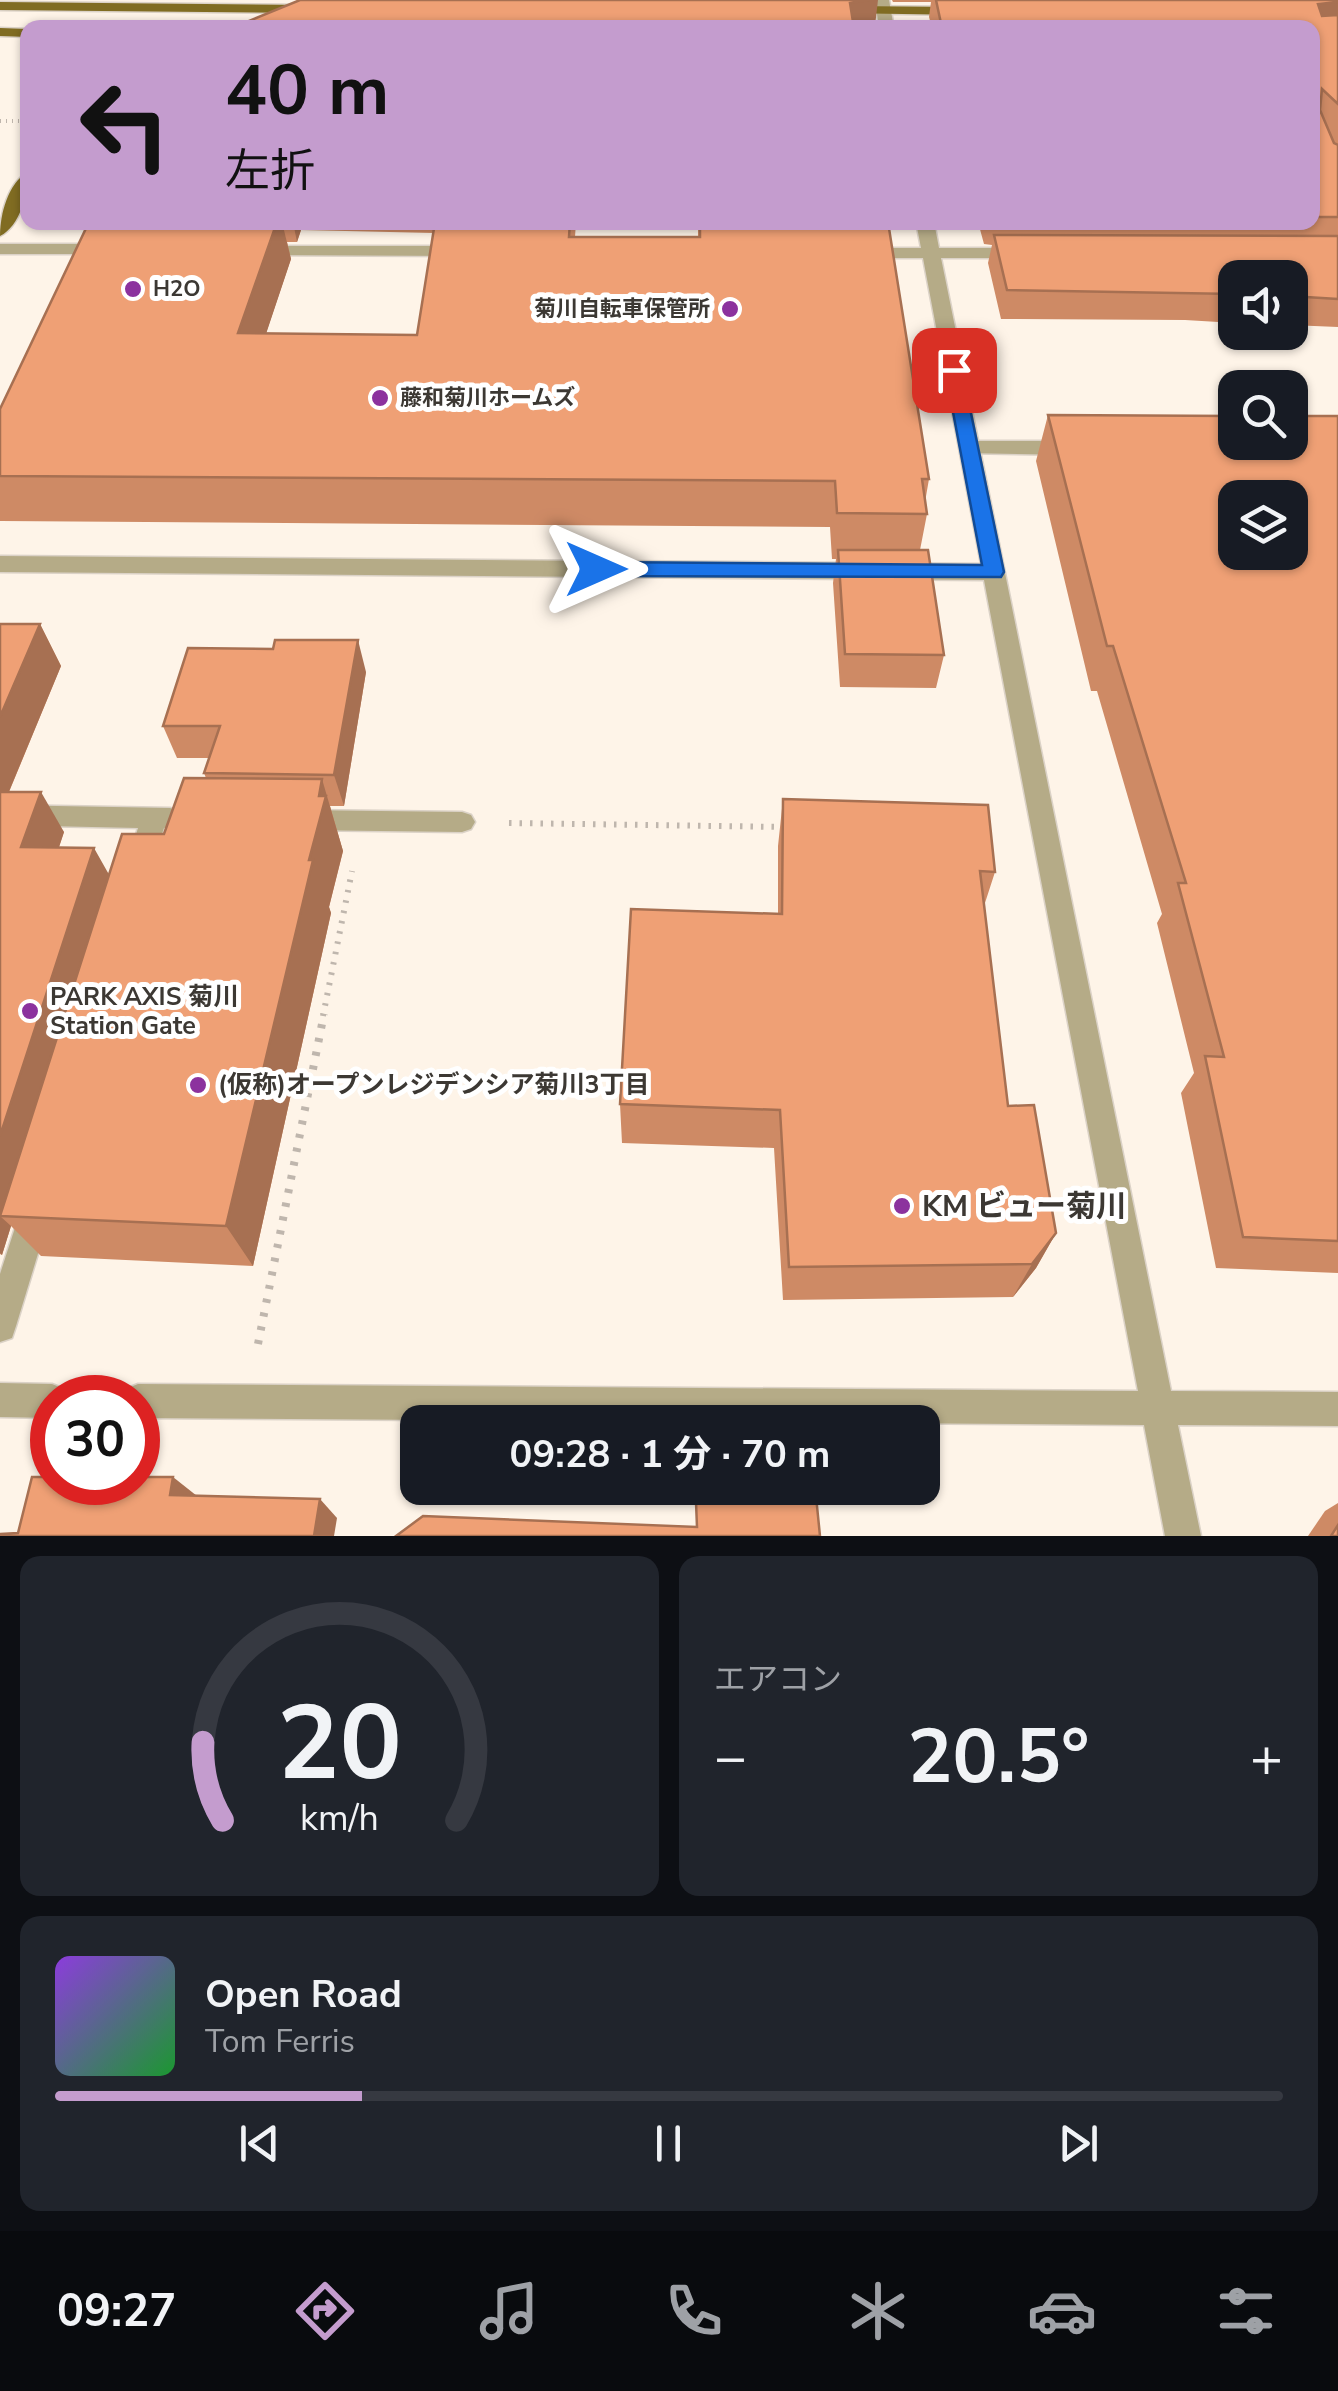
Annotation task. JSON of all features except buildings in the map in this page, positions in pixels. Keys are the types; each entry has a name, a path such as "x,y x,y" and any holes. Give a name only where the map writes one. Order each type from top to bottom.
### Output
{"main road":[{"path":"0,6 118,4 328,9"},
{"path":"827,10 882,5 982,11"},
{"path":"0,231 20,193"}],"street":[{"path":"926,230 1182,1536"},
{"path":"245,250 463,246"},
{"path":"0,249 130,249"},
{"path":"851,252 1047,254"},
{"path":"969,448 1105,448"},
{"path":"0,564 994,572"},
{"path":"0,815 192,818"},
{"path":"131,893 154,818"},
{"path":"268,820 462,822"},
{"path":"0,1326 46,1176"},
{"path":"0,1400 30,1401"},
{"path":"160,1401 1338,1408"}],"path":[{"path":"254,1363 362,821"},
{"path":"462,822 792,827"}],"place":[{"name":"H2O","path":"133,289"},
{"name":"菊川自転車保管所","path":"730,309"},
{"name":"藤和菊川ホームズ","path":"380,398"},
{"name":"PARK AXIS 菊川 Station Gate","path":"30,1011"},
{"name":"(仮称)オープンレジデンシア菊川3丁目","path":"198,1085"},
{"name":"KM ビュー菊川","path":"902,1206"}],"route":[{"path":"596,569 994,572 954,370"}]}
